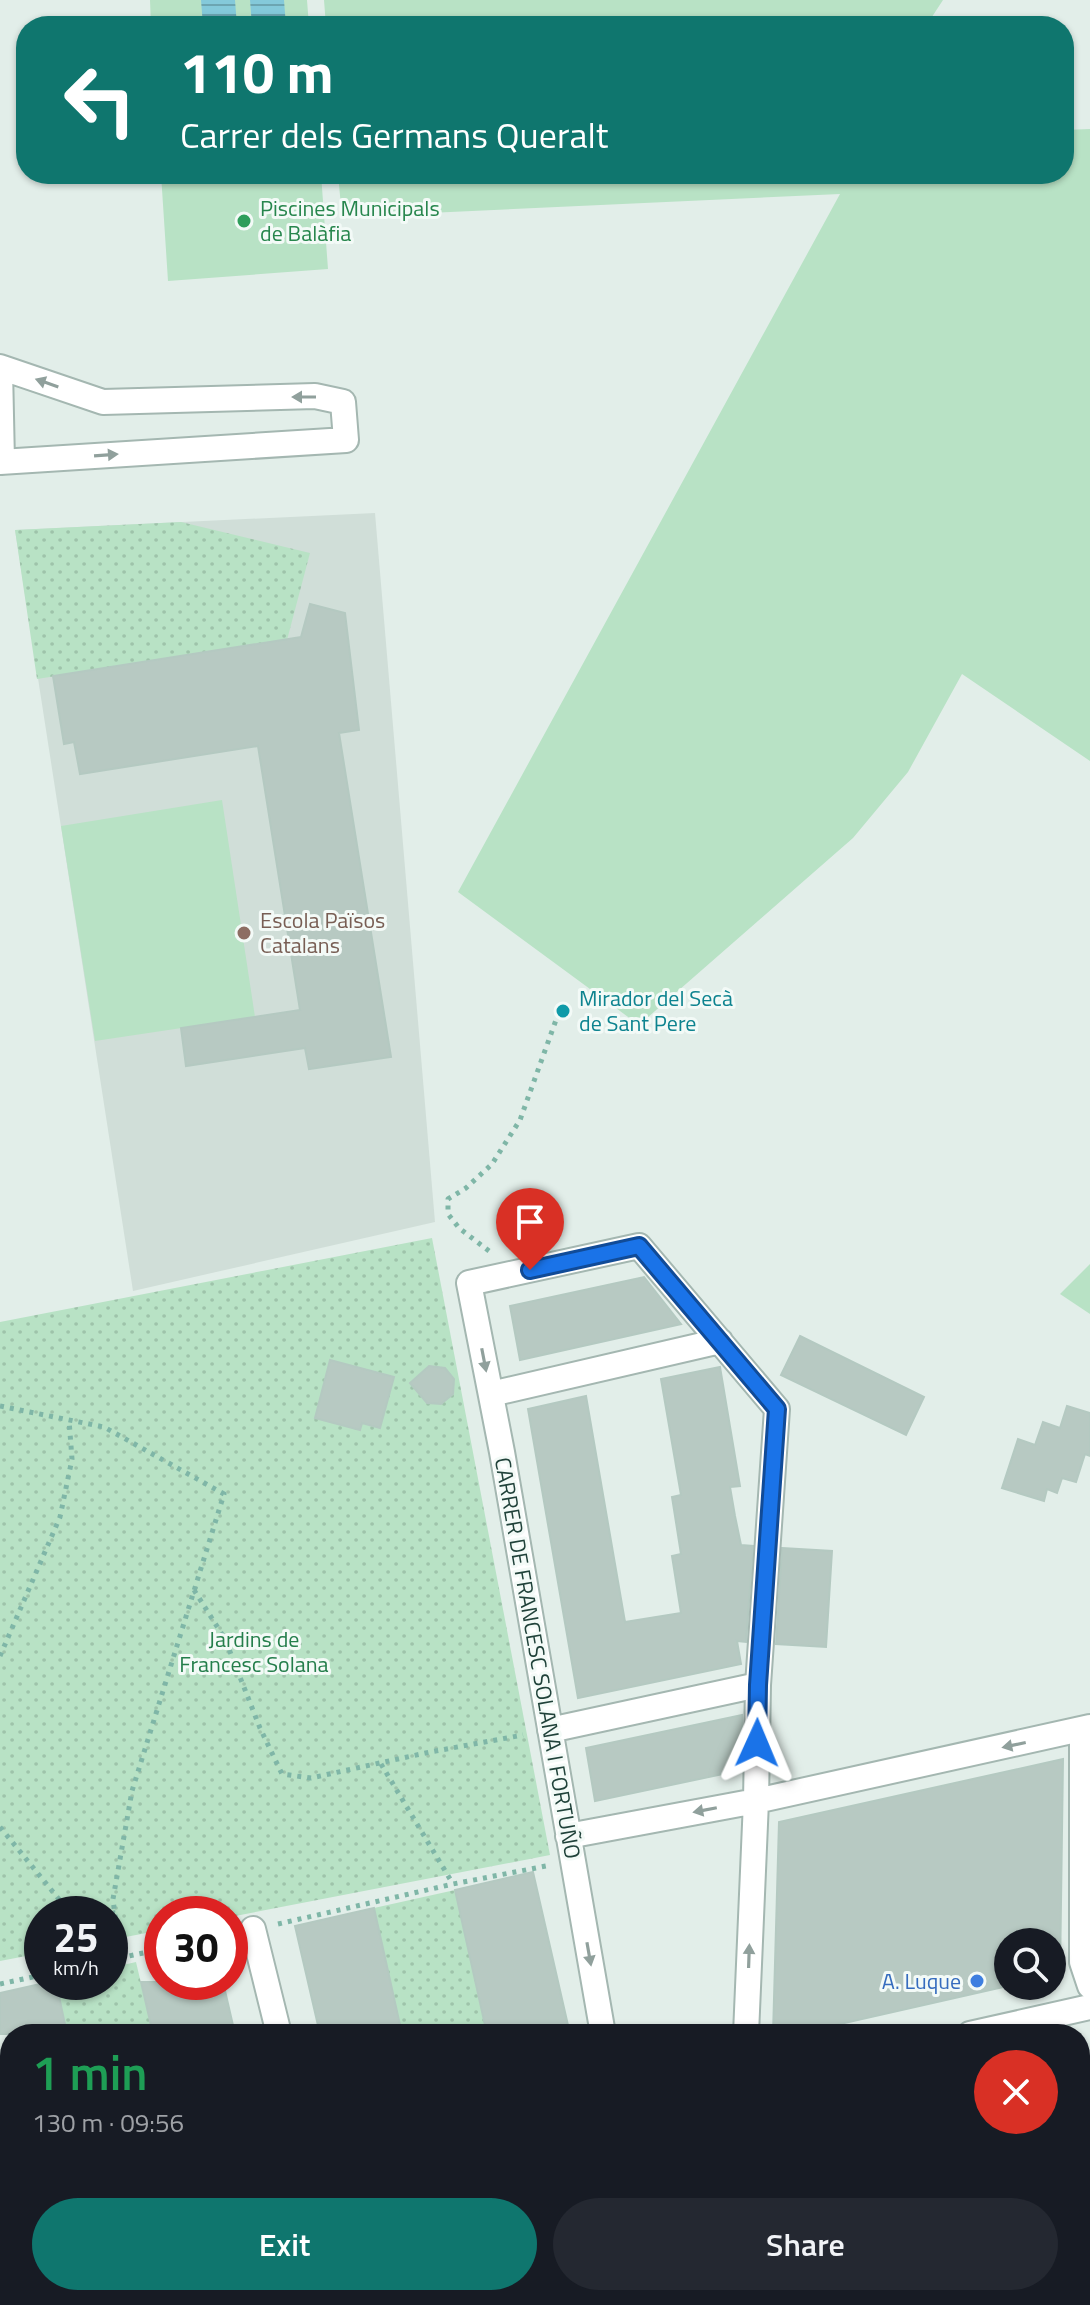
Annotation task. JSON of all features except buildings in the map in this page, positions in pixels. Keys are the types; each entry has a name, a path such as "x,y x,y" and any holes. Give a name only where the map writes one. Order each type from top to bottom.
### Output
{"street":[{"path":"0,368 103,402 315,396 343,402 346,440 1,462 0,368"},
{"path":"503,1276 639,1246 777,1409 758,1685 746,2024"},
{"name":"CARRER DE FRANCESC SOLANA I FORTUÑO","path":"503,1276 469,1283 601,2024"},
{"path":"491,1394 720,1341"},
{"path":"550,1730 758,1685"},
{"path":"568,1836 756,1801 1086,1729 1082,1962 1090,1986"},
{"path":"253,1929 277,2024"},
{"path":"1014,2024 1090,2007"}],"path":[{"path":"503,1276 497,1259 459,1228 448,1214 448,1199 466,1188 492,1164 520,1120 556,1020"},
{"path":"0,1406 104,1427 224,1494 132,1791 114,1896"},
{"path":"0,1656 60,1517 72,1459 69,1420"},
{"path":"194,1589 225,1639 282,1774 311,1778 550,1730"},
{"path":"381,1764 453,1884"},
{"path":"0,1827 56,1896"},
{"path":"253,1929 546,1866"},
{"path":"0,1984 24,1979"}],"shaded area":[{"name":"Escola Països Catalans","path":"375,513 435,1222 133,1291 15,530"}],"green space":[{"path":"150,0 307,0 308,16 151,16"},
{"path":"324,0 943,0 933,16 325,16"},
{"path":"1090,129 1090,761 962,674 908,772 853,838 639,1025 458,892 840,194 342,217 339,184 1074,184 1074,130"},
{"name":"Piscines Municipals de Balàfia","path":"162,184 322,184 328,269 168,281"},
{"path":"181,522 310,553 287,640 37,679 15,530"},
{"path":"222,800 255,1017 95,1041 61,826"},
{"name":"Jardins de Francesc Solana","path":"432,1238 550,1855 248,1914 248,1896 144,1896 144,1933 128,1937 128,1896 24,1896 24,1956 0,1961 0,1322"},
{"path":"1090,1264 1090,1314 1060,1294"},
{"path":"455,1890 485,2024 400,2024 374,1908"},
{"path":"136,1962 151,2024 65,2024 60,2000 128,2000 128,1964"}],"water":[{"path":"201,0 235,0 236,16 202,16"},
{"path":"250,0 284,0 285,16 251,16"}],"place":[{"name":"Piscines Municipals de Balàfia","path":"244,221"},
{"name":"Escola Països Catalans","path":"244,933"},
{"name":"Mirador del Secà de Sant Pere","path":"563,1011"},
{"name":"A. Luque","path":"977,1981"}],"route":[{"path":"530,1270 639,1246 777,1409 758,1685 757,1743"}]}
